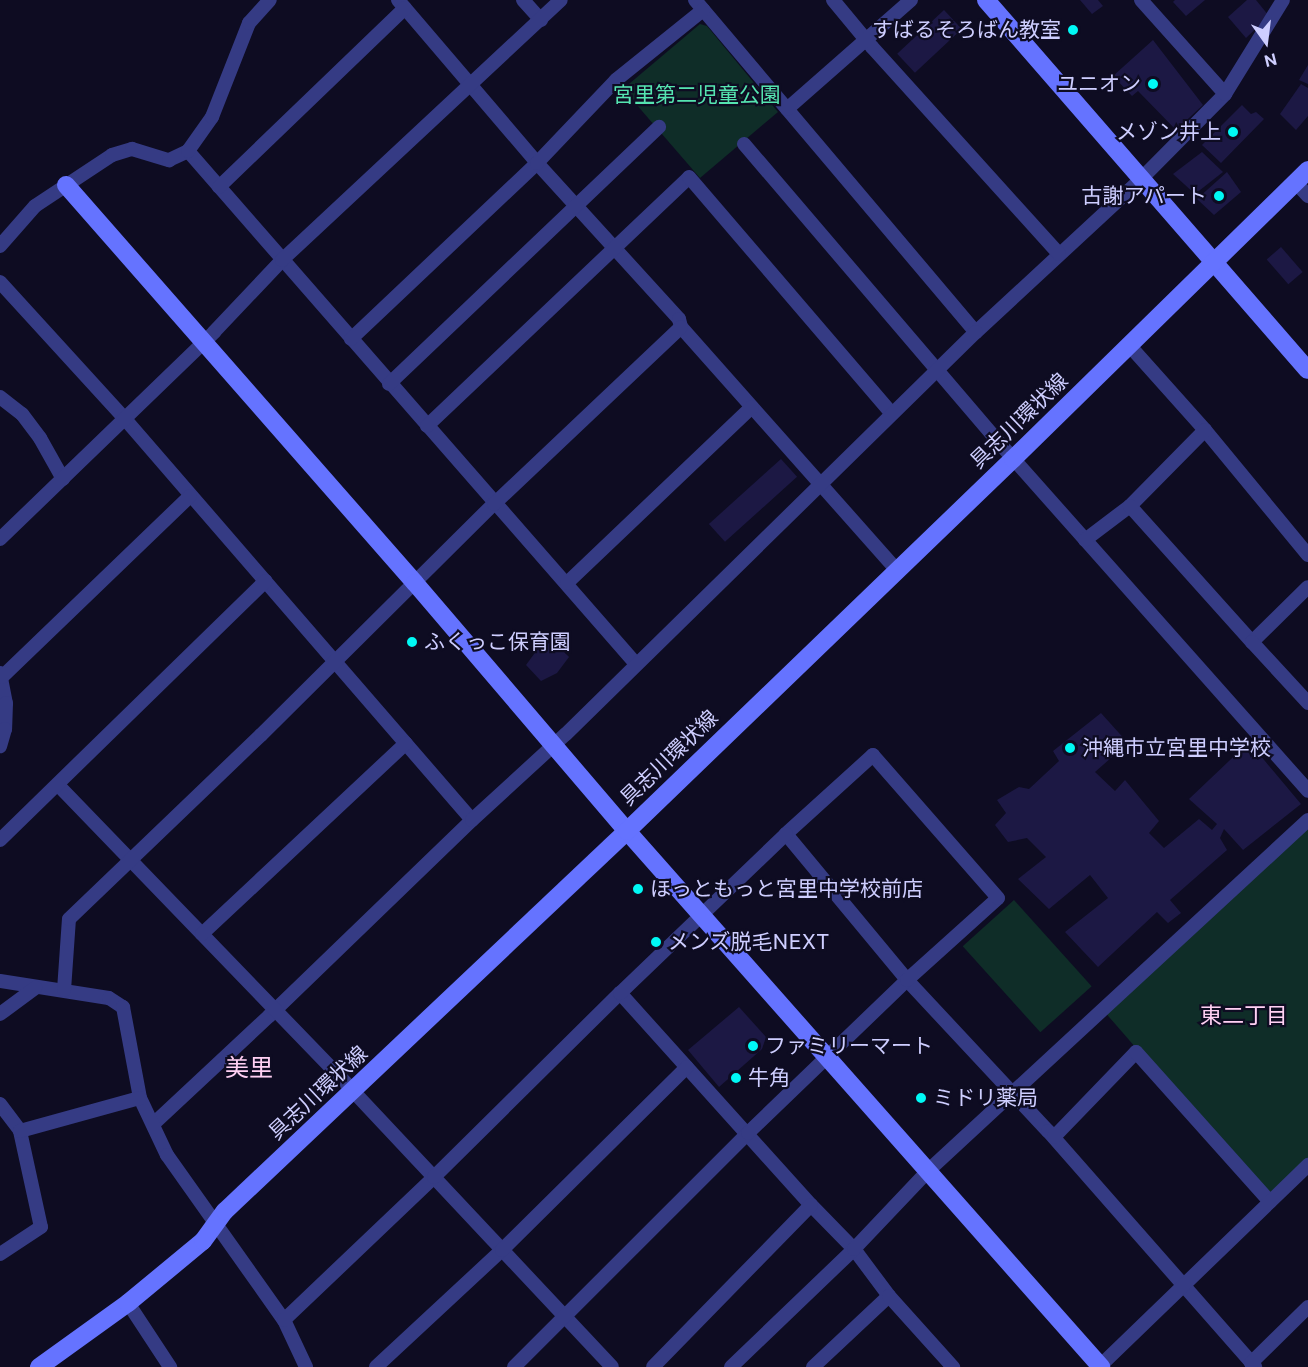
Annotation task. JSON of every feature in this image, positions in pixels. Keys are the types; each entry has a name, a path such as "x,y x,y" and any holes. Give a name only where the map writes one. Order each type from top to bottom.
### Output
{"street":[{"path":"0,246 35,206 112,155 132,149 169,160 188,151 212,117 249,23 270,0"},
{"path":"523,0 541,20"},
{"path":"0,539 125,419 282,260 561,0"},
{"path":"833,0 866,41 1059,254"},
{"path":"788,110 911,0"},
{"path":"986,0 1308,370"},
{"path":"1141,0 1225,94"},
{"path":"153,1124 554,744 891,413 1141,178 1225,94 1278,2"},
{"path":"219,187 402,4 537,163 679,319 681,327 896,569"},
{"path":"351,339 537,163 616,80 699,5 976,332"},
{"path":"389,384 577,208 659,127"},
{"path":"744,144 1013,459 1308,791"},
{"path":"188,151 389,384 636,663"},
{"path":"427,426 689,177 891,413"},
{"name":"具志川環状線","path":"39,1367 128,1303 203,1241 225,1211 627,831 1214,264 1304,183"},
{"path":"66,185 416,583 627,831 929,1170 1100,1367 1308,1165"},
{"path":"0,282 125,419 472,820"},
{"path":"64,990 69,919 336,662 494,504 681,327"},
{"path":"1130,345 1205,430 1308,555"},
{"path":"0,397 22,414 40,438 63,479"},
{"path":"567,583 752,407"},
{"path":"1085,540 1130,506 1205,430"},
{"path":"0,746 5,729 6,703 1,675 190,496"},
{"path":"1130,506 1308,703"},
{"path":"0,840 265,581"},
{"path":"1252,642 1308,587"},
{"path":"202,934 405,743"},
{"path":"284,1320 434,1177 620,993 786,834 873,755 998,898 907,980 748,1133 566,1318 514,1367"},
{"path":"58,785 353,1091 612,1367"},
{"path":"731,1367 854,1249 929,1170 1308,820"},
{"path":"786,834 907,980 1054,1137 1183,1288 1253,1365 1308,1307"},
{"path":"0,981 109,998 123,1007 140,1098 167,1155 284,1320 306,1367"},
{"path":"0,1014 35,988"},
{"path":"620,993 811,1205 854,1249 890,1296 953,1367"},
{"path":"1054,1137 1136,1053 1270,1202"},
{"path":"376,1367 502,1250 687,1067"},
{"path":"20,1131 140,1098"},
{"path":"0,1104 20,1131 41,1227 0,1254"},
{"path":"653,1367 811,1205"},
{"path":"813,1367 890,1296"},
{"path":"128,1303 170,1367"}],"green space":[{"name":"宮里第二児童公園","path":"700,24 707,26 778,112 700,178 623,89"},
{"path":"1308,820 1308,1165 1270,1202 1103,1010"},
{"path":"1014,900 1092,986 1040,1032 963,946"}],"building":[{"path":"1080,0 1098,0 1103,6 1092,14"},
{"path":"1175,0 1205,0 1186,16 1173,2"},
{"path":"1247,0 1256,0 1269,16 1246,38 1228,17"},
{"path":"944,10 962,29 915,73 897,54"},
{"name":"ユニオン","path":"1153,40 1203,105 1176,130 1138,91 1132,96 1113,76"},
{"path":"1308,65 1308,84 1299,80"},
{"path":"1301,84 1308,88 1308,116 1296,130 1280,114"},
{"name":"メゾン井上","path":"1242,105 1251,114 1256,112 1264,119 1221,163 1202,145"},
{"path":"1202,152 1223,172 1195,194 1173,174"},
{"name":"古謝アパート","path":"1227,172 1241,192 1214,215 1197,199"},
{"path":"1281,247 1303,272 1288,284 1267,259"},
{"path":"781,459 797,477 725,542 709,524"},
{"path":"553,641 569,657 557,673 541,681 526,665 537,650"},
{"path":"1101,713 1128,743 1095,772 1115,791 1125,780 1159,821 1149,833 1164,848 1199,819 1212,830 1217,824 1189,799 1249,742 1301,804 1243,850 1224,829 1220,838 1227,850 1170,900 1181,913 1168,923 1157,912 1098,967 1065,932 1108,898 1090,875 1049,909 1018,879 1046,857 1027,838 1008,842 995,825 1006,813 997,800 1019,787 1029,789 1059,761 1053,751"},
{"path":"739,1007 766,1037 762,1049 719,1087 688,1050"}],"place":[{"name":"すばるそろばん教室","path":"1073,30"},
{"name":"ユニオン","path":"1153,84"},
{"name":"メゾン井上","path":"1233,132"},
{"name":"古謝アパート","path":"1219,196"},
{"name":"ふくっこ保育園","path":"412,642"},
{"name":"沖縄市立宮里中学校","path":"1070,748"},
{"name":"ほっともっと宮里中学校前店","path":"638,889"},
{"name":"メンズ脱毛NEXT","path":"656,942"},
{"name":"ファミリーマート","path":"753,1046"},
{"name":"牛角","path":"736,1078"},
{"name":"ミドリ薬局","path":"921,1098"}],"district":[{"name":"東二丁目","path":"1244,1016"},
{"name":"美里","path":"249,1068"}]}
